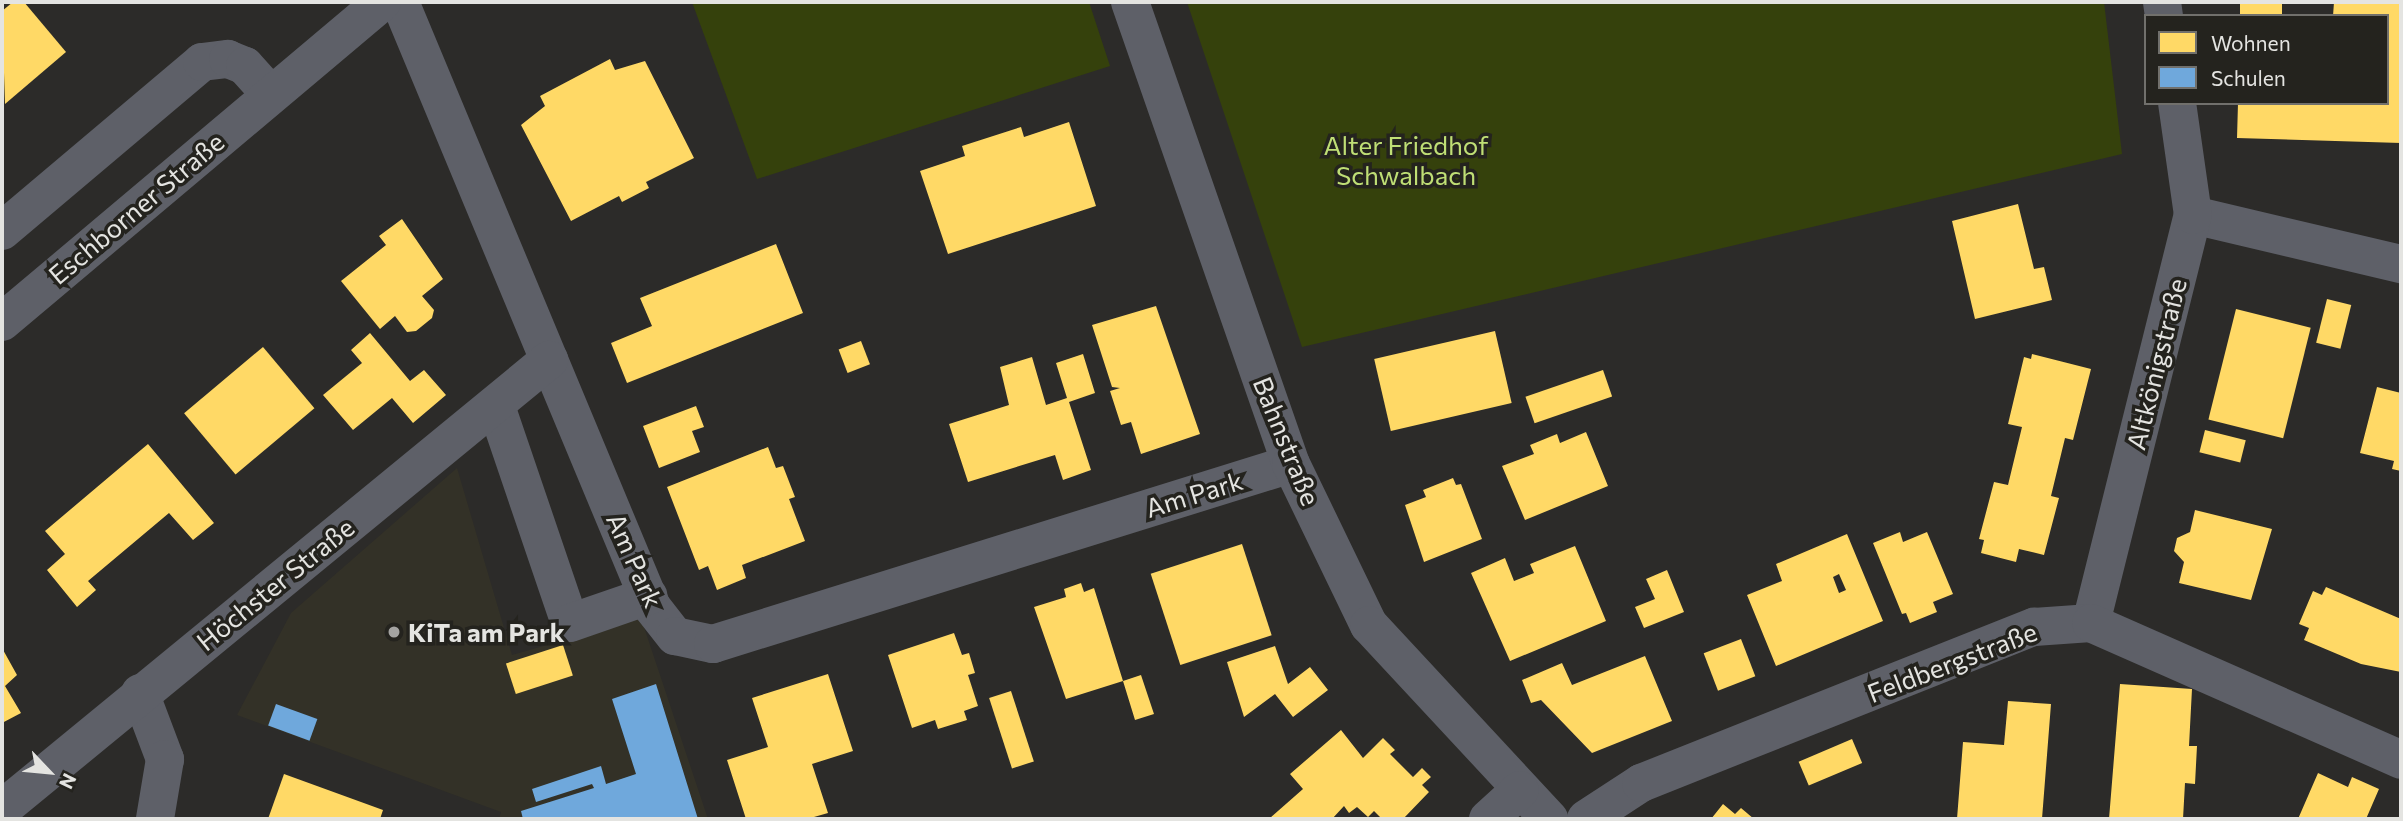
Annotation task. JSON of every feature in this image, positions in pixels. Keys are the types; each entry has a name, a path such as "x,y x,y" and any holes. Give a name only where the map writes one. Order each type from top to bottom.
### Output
{"street":[{"name":"Eschborner Straße","path":"2,322 382,2"},
{"name":"Am Park","path":"401,2 648,596 675,636 713,644 1291,464"},
{"name":"Bahnstraße","path":"1130,2 1291,464 1369,625 1549,819"},
{"path":"2,231 202,62 228,59 245,66 270,94"},
{"name":"Altkönigstraße","path":"2091,623 2193,215 2176,105"},
{"path":"2193,215 2401,264"},
{"name":"Höchster Straße","path":"2,809 496,407 549,360"},
{"path":"496,407 570,623 648,596"},
{"name":"Feldbergstraße","path":"1586,819 1641,783 2034,627 2091,623 2401,760"},
{"path":"140,694 165,759 155,819"},
{"path":"1488,819 1520,790"}],"shaded area":[{"name":"KiTa am Park","path":"457,468 512,655 641,618 708,819 499,819 501,812 237,715 291,613"}],"green space":[{"path":"692,2 1089,2 1110,66 757,179"},
{"name":"Alter Friedhof Schwalbach","path":"1187,2 2104,2 2122,154 1302,347"}],"building: Wohnen":[{"path":"13,2 24,2 66,52 5,104 2,11"},
{"path":"2240,2 2282,2 2282,14 2240,14"},
{"path":"2334,2 2401,2 2401,143 2237,138 2238,105 2389,105 2389,14 2333,14"},
{"path":"610,59 615,70 645,61 694,158 646,182 649,188 622,202 619,196 571,221 521,125 545,106 540,96"},
{"path":"1069,122 1096,206 948,254 920,171 965,156 962,146 1021,127 1024,137"},
{"path":"2018,204 2034,269 2044,267 2052,300 1975,319 1952,221"},
{"path":"402,219 443,279 422,296 434,310 432,318 416,331 407,332 395,316 380,329 341,281 386,245 379,236"},
{"path":"776,244 803,313 627,383 611,343 652,326 640,298"},
{"path":"2327,299 2351,305 2340,349 2316,343"},
{"path":"1156,306 1200,434 1141,454 1131,422 1121,425 1110,391 1120,388 1112,387 1092,325"},
{"path":"2236,309 2311,328 2283,438 2208,420"},
{"path":"1495,331 1512,403 1391,431 1374,359"},
{"path":"370,333 410,381 424,370 446,395 413,423 392,398 353,430 323,395 362,363 351,350"},
{"path":"861,341 870,364 848,373 839,350"},
{"path":"263,347 314,408 236,474 184,413"},
{"path":"1083,354 1095,393 1069,402 1091,470 1063,480 1055,455 968,482 949,424 1009,405 1000,367 1032,357 1046,405 1067,398 1056,363"},
{"path":"2032,354 2091,369 2073,440 2065,438 2051,496 2059,498 2044,555 2019,549 2016,562 1981,553 1984,540 1979,539 1994,482 2008,485 2022,427 2008,424 2024,357 2031,359"},
{"path":"1603,370 1612,396 1535,423 1525,397"},
{"path":"2377,387 2401,393 2401,471 2392,469 2394,461 2360,453"},
{"path":"696,406 704,427 692,431 700,452 659,468 643,426"},
{"path":"2205,430 2246,440 2240,462 2199,452"},
{"path":"1586,432 1608,486 1525,520 1502,466 1534,454 1530,445 1557,434 1560,443"},
{"path":"148,444 214,523 193,540 169,513 88,581 96,590 77,607 47,570 65,554 45,531"},
{"path":"768,447 776,468 783,466 795,497 789,499 805,541 742,565 746,578 717,590 708,566 699,570 667,487"},
{"path":"1453,478 1456,485 1461,484 1482,539 1424,562 1405,505 1426,497 1423,490"},
{"path":"2195,510 2272,529 2251,600 2179,583 2184,562 2174,551 2177,538 2190,532"},
{"path":"1900,532 1903,542 1927,532 1953,594 1933,602 1937,612 1910,623 1906,613 1902,614 1873,543"},
{"path":"1847,534 1883,621 1776,666 1747,595 1782,581 1776,564","holes":["1839,574 1846,590 1839,593 1833,577"]},
{"path":"1242,544 1272,635 1180,665 1151,574"},
{"path":"1575,546 1606,621 1510,661 1471,573 1505,558 1514,581 1534,573 1530,564"},
{"path":"1667,570 1684,612 1644,628 1635,607 1655,599 1646,579"},
{"path":"1081,583 1084,592 1094,588 1123,681 1066,699 1034,607 1066,597 1064,589"},
{"path":"2326,587 2401,619 2401,672 2361,664 2304,640 2309,628 2299,624 2313,591 2322,595"},
{"path":"954,633 962,655 969,653 975,673 968,675 978,706 964,711 967,720 938,729 935,720 912,728 888,655"},
{"path":"1741,639 1755,676 1718,691 1704,653"},
{"path":"563,645 573,675 516,694 506,664"},
{"path":"1275,646 1288,684 1310,667 1328,690 1293,717 1275,694 1244,717 1227,662"},
{"path":"2,648 17,675 5,686 21,713 2,723"},
{"path":"1645,656 1672,721 1592,753 1541,700 1531,703 1522,680 1562,663 1572,685"},
{"path":"828,674 853,751 812,764 828,813 807,819 746,819 727,760 768,747 752,698"},
{"path":"1141,675 1154,714 1135,720 1123,681"},
{"path":"2120,684 2192,689 2189,746 2197,746 2195,784 2185,783 2183,819 2109,819"},
{"path":"1011,691 1034,761 1012,768 989,698"},
{"path":"2008,701 2051,704 2042,819 1957,819 1963,742 2004,745"},
{"path":"1341,730 1363,758 1383,738 1395,750 1390,754 1413,777 1422,768 1431,777 1422,785 1429,792 1403,819 1382,819 1374,811 1368,817 1357,807 1349,813 1344,806 1332,819 1269,819 1303,789 1290,774"},
{"path":"1852,739 1862,763 1809,786 1799,762"},
{"path":"2318,773 2348,787 2352,777 2379,789 2366,819 2298,819"},
{"path":"284,774 383,810 380,819 268,819"},
{"path":"1723,804 1735,814 1741,808 1754,819 1711,819"}],"building: Schulen":[{"path":"656,684 698,819 523,819 521,811 594,788 592,784 536,802 532,789 601,766 606,784 636,774 612,699"},
{"path":"276,704 317,719 309,741 268,726"}],"place":[{"name":"KiTa am Park","path":"394,632"}]}
